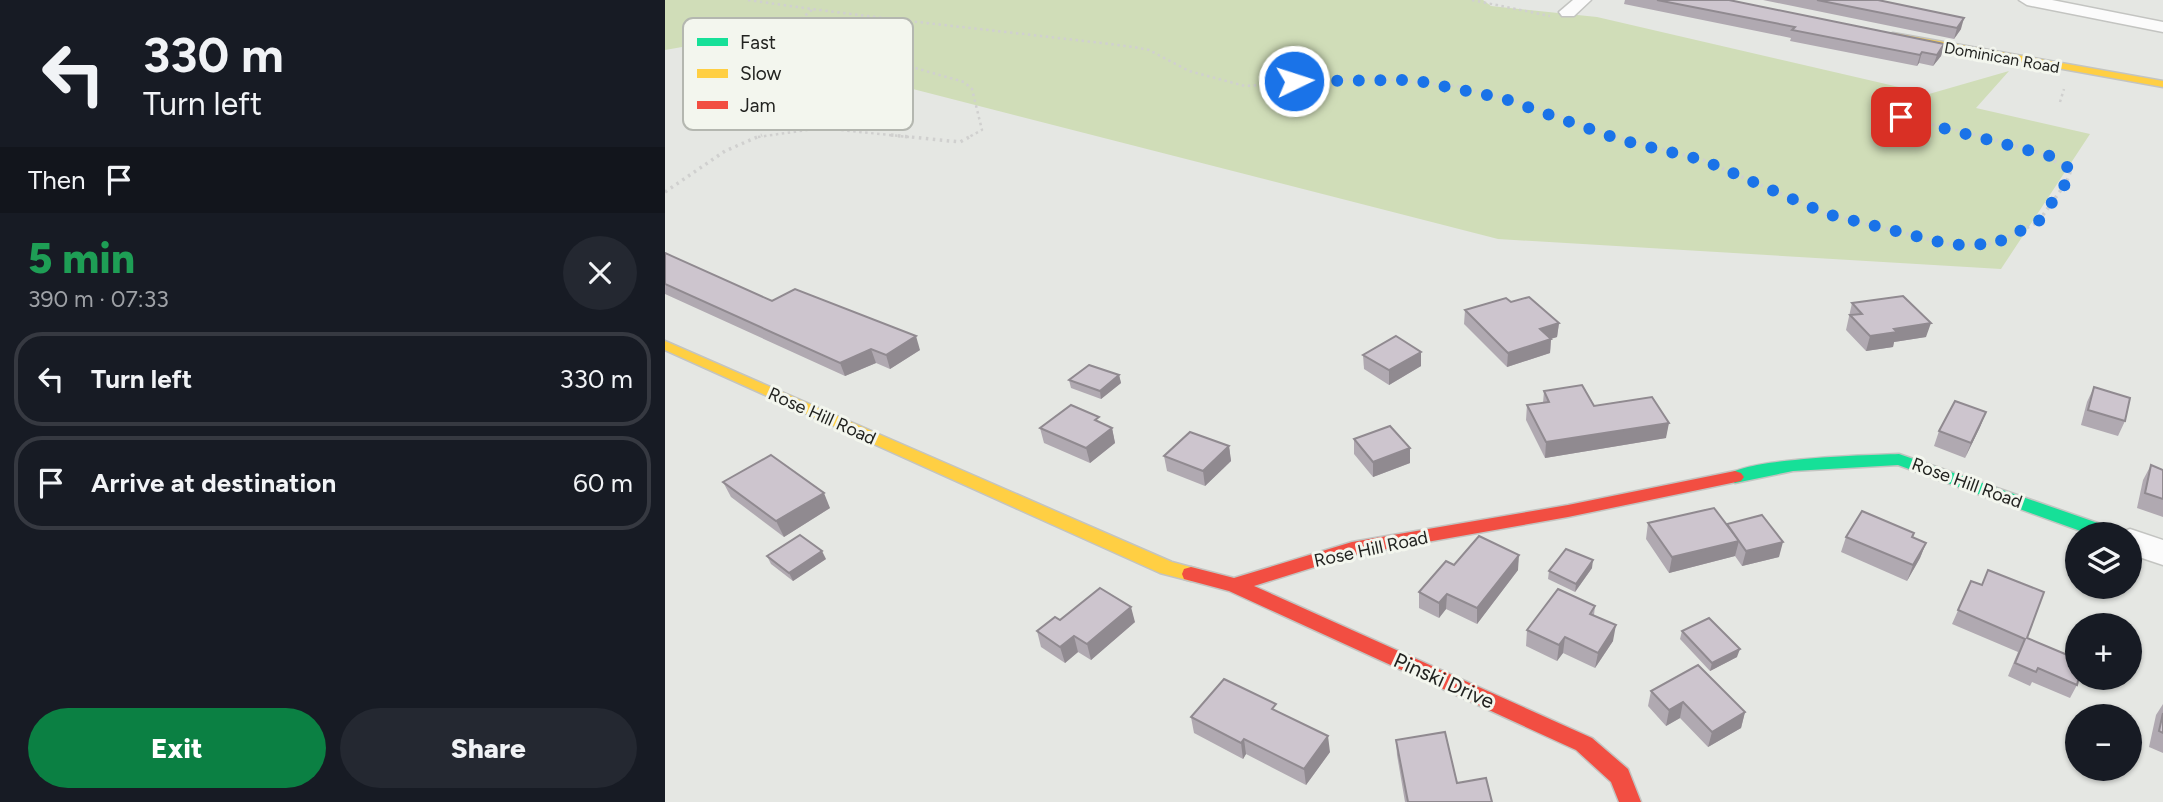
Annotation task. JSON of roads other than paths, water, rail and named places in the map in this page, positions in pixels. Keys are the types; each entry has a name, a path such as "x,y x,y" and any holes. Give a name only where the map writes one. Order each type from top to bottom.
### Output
{"street":[{"path":"1568,12 1583,0"},
{"path":"2027,0 2163,27"},
{"name":"Dominican Road","path":"1878,33 2010,60 2163,83"},
{"name":"Rose Hill Road","path":"665,345 1167,568 1234,585 1352,549 1568,511 1793,465 1899,459 2075,522"},
{"path":"2142,545 2163,553"},
{"name":"Pinski Drive","path":"1234,585 1584,744 1619,774 1629,791 1630,802"}]}
